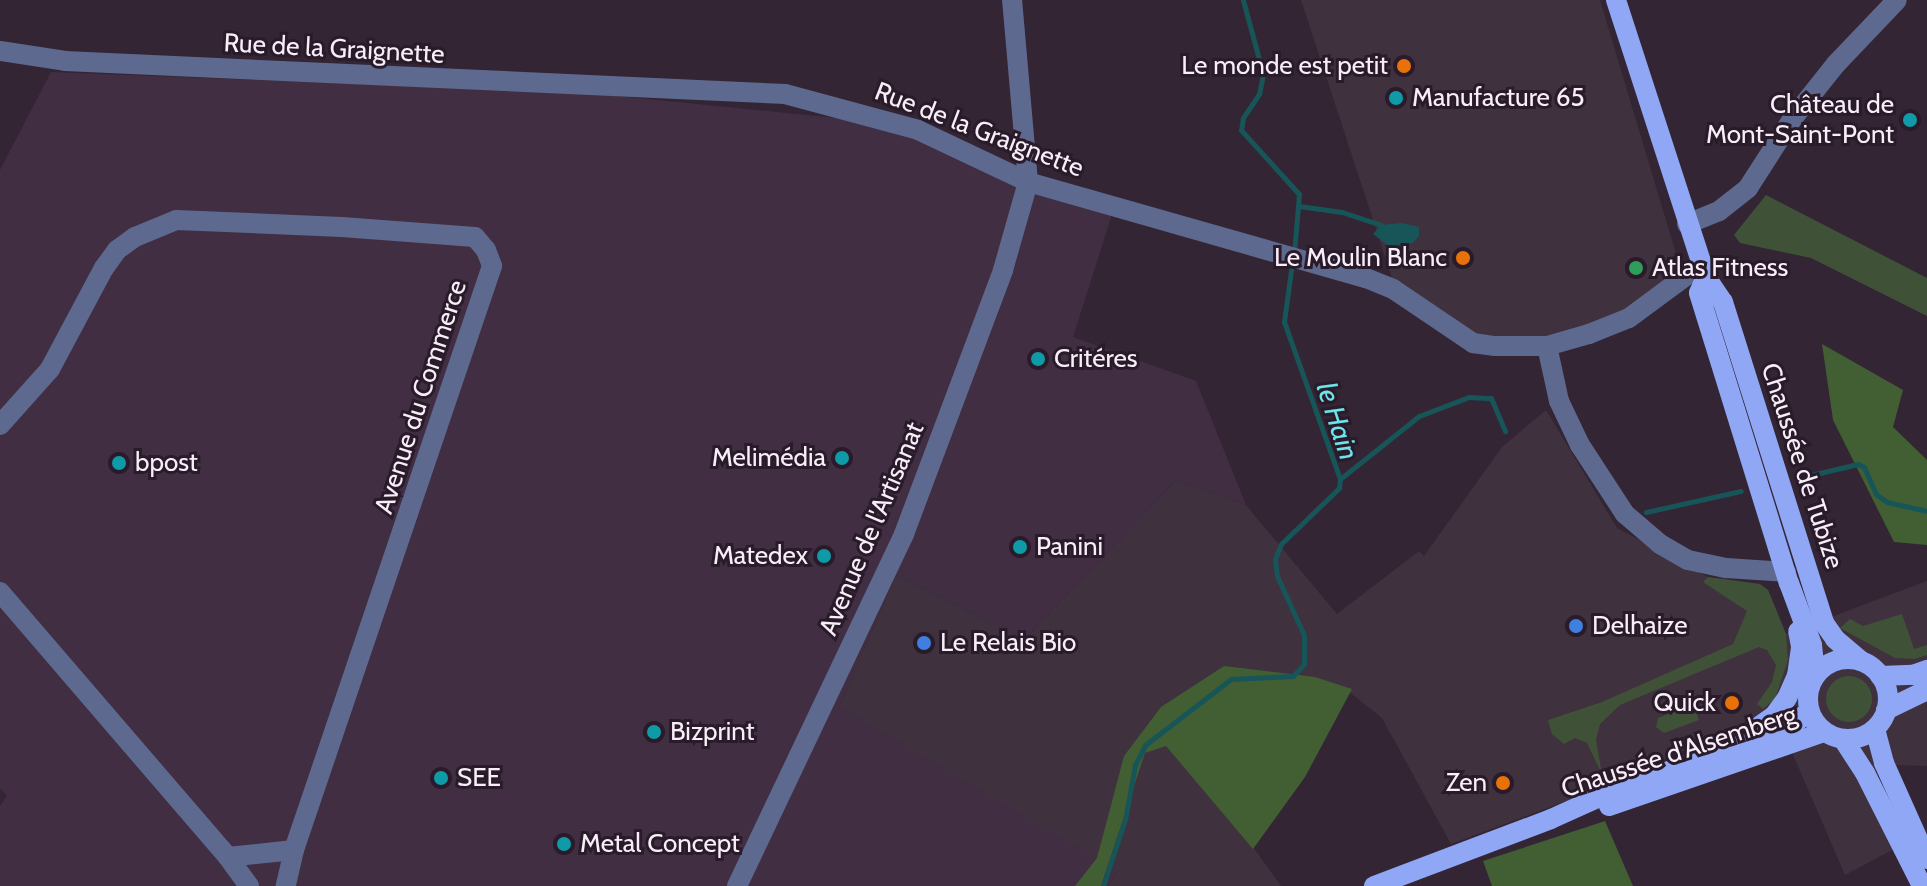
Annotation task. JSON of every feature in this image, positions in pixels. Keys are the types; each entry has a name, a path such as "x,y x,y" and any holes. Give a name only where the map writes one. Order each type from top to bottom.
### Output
{"main road":[{"name":"Chaussée de Tubize","path":"1616,0 1687,224 1704,271 1723,302 1824,623 1835,639 1861,661"},
{"name":"Chaussée de Tubize","path":"1704,271 1699,293 1812,645 1815,676"},
{"name":"Chaussée de Tubize","path":"1723,751 1774,716 1797,676 1801,646 1788,578"},
{"path":"1833,735 1854,739 1875,729 1886,710 1886,686 1880,676 1861,661 1836,661 1815,676 1809,687 1809,711 1865,773 1922,886"},
{"path":"1880,676 1913,675 1927,670"},
{"path":"1886,710 1927,690"},
{"name":"Chaussée d'Alsemberg","path":"1374,886 1551,819 1583,802 1786,731 1809,711"},
{"path":"1875,729 1884,763 1927,859"},
{"name":"Chaussée d'Alsemberg","path":"1551,819 1602,808 1833,735"}],"street":[{"path":"1012,0 1028,182"},
{"path":"1687,224 1719,211 1748,188 1793,118 1836,64 1897,0"},
{"name":"Rue de la Graignette","path":"0,51 65,61 785,94 918,130 1028,182 1366,278 1393,289 1473,343 1522,348 1547,346 1629,318 1704,271"},
{"name":"Avenue de l'Artisanat","path":"737,886 904,534 1003,270 1028,182"},
{"name":"Avenue du Commerce","path":"0,425 50,369 104,268 117,250 135,237 176,220 342,227 475,237 486,250 492,266 294,850 286,886"},
{"path":"1547,346 1559,401 1601,479 1625,514 1660,544 1688,560 1788,578"},
{"path":"0,592 228,857 249,886"},
{"path":"228,857 294,850"}],"shaded area":[{"path":"1301,0 1600,0 1680,267 1678,277 1611,321 1546,342 1485,337 1453,325 1395,287"},
{"path":"51,72 587,93 867,121 1113,211 1073,337 1196,381 1246,505 1176,480 1025,639 896,575 839,707 1118,871 1108,886 0,886 0,806 7,796 0,788 0,170"},
{"path":"1766,195 1927,278 1927,316 1811,258 1740,243 1734,235"},
{"path":"1402,223 1419,227 1419,236 1413,243 1389,246 1373,234 1381,225"},
{"path":"1822,344 1903,390 1893,427 1927,460 1927,545 1894,542 1833,420"},
{"path":"1546,410 1617,528 1708,577 1760,584 1768,590 1786,634 1927,581 1927,766 1897,765 1862,783 1894,849 1845,875 1772,706 1742,724 1598,789 1451,844 1382,718 1348,691 1251,844 1281,886 1108,886 1117,872 839,707 896,575 1025,639 1176,480 1246,505 1337,614 1419,551 1424,556 1502,447"},
{"path":"1708,577 1760,584 1768,590 1786,634 1788,660 1775,699 1763,709 1757,704 1772,682 1776,665 1767,650 1759,647 1620,705 1600,724 1596,740 1602,774 1587,743 1575,738 1564,744 1552,734 1548,720 1602,702 1733,644 1747,611 1703,582"},
{"path":"1902,614 1914,649 1927,645 1927,655 1915,659 1895,658 1840,628 1850,619 1863,626"},
{"path":"1224,666 1315,677 1352,689 1305,777 1253,849 1166,746 1145,753 1101,886 1075,886 1097,858 1124,756 1161,707"},
{"path":"1849,676 1865,683 1872,699 1865,715 1849,722 1833,715 1826,699 1833,683"},
{"path":"1693,704 1699,720 1664,733 1656,727 1658,718"},
{"path":"1605,821 1633,886 1492,886 1483,861"}],"waterway":[{"name":"le Hain","path":"1243,0 1263,74 1259,94 1243,118 1241,130 1299,194 1294,254"},
{"path":"1299,206 1342,212 1381,225"},
{"name":"le Hain","path":"1103,886 1125,820 1135,765 1145,745 1231,679 1293,676 1304,664 1304,635 1277,576 1275,559 1281,544 1339,488 1340,479 1284,322 1292,263"},
{"path":"1340,479 1419,416 1469,397 1491,398 1505,431"},
{"path":"1811,475 1858,464 1864,467 1876,494 1887,502 1927,511"},
{"path":"1646,512 1741,491"}],"place":[{"name":"Le monde est petit","path":"1404,66"},
{"name":"Manufacture 65","path":"1396,98"},
{"name":"Château de Mont-Saint-Pont","path":"1910,120"},
{"name":"Le Moulin Blanc","path":"1463,258"},
{"name":"Atlas Fitness","path":"1636,268"},
{"name":"Critéres","path":"1038,359"},
{"name":"Melimédia","path":"842,458"},
{"name":"bpost","path":"119,463"},
{"name":"Panini","path":"1020,547"},
{"name":"Matedex","path":"824,556"},
{"name":"Delhaize","path":"1576,626"},
{"name":"Le Relais Bio","path":"924,643"},
{"name":"Quick","path":"1732,703"},
{"name":"Bizprint","path":"654,732"},
{"name":"SEE","path":"441,778"},
{"name":"Zen","path":"1503,783"},
{"name":"Metal Concept","path":"564,844"}]}
